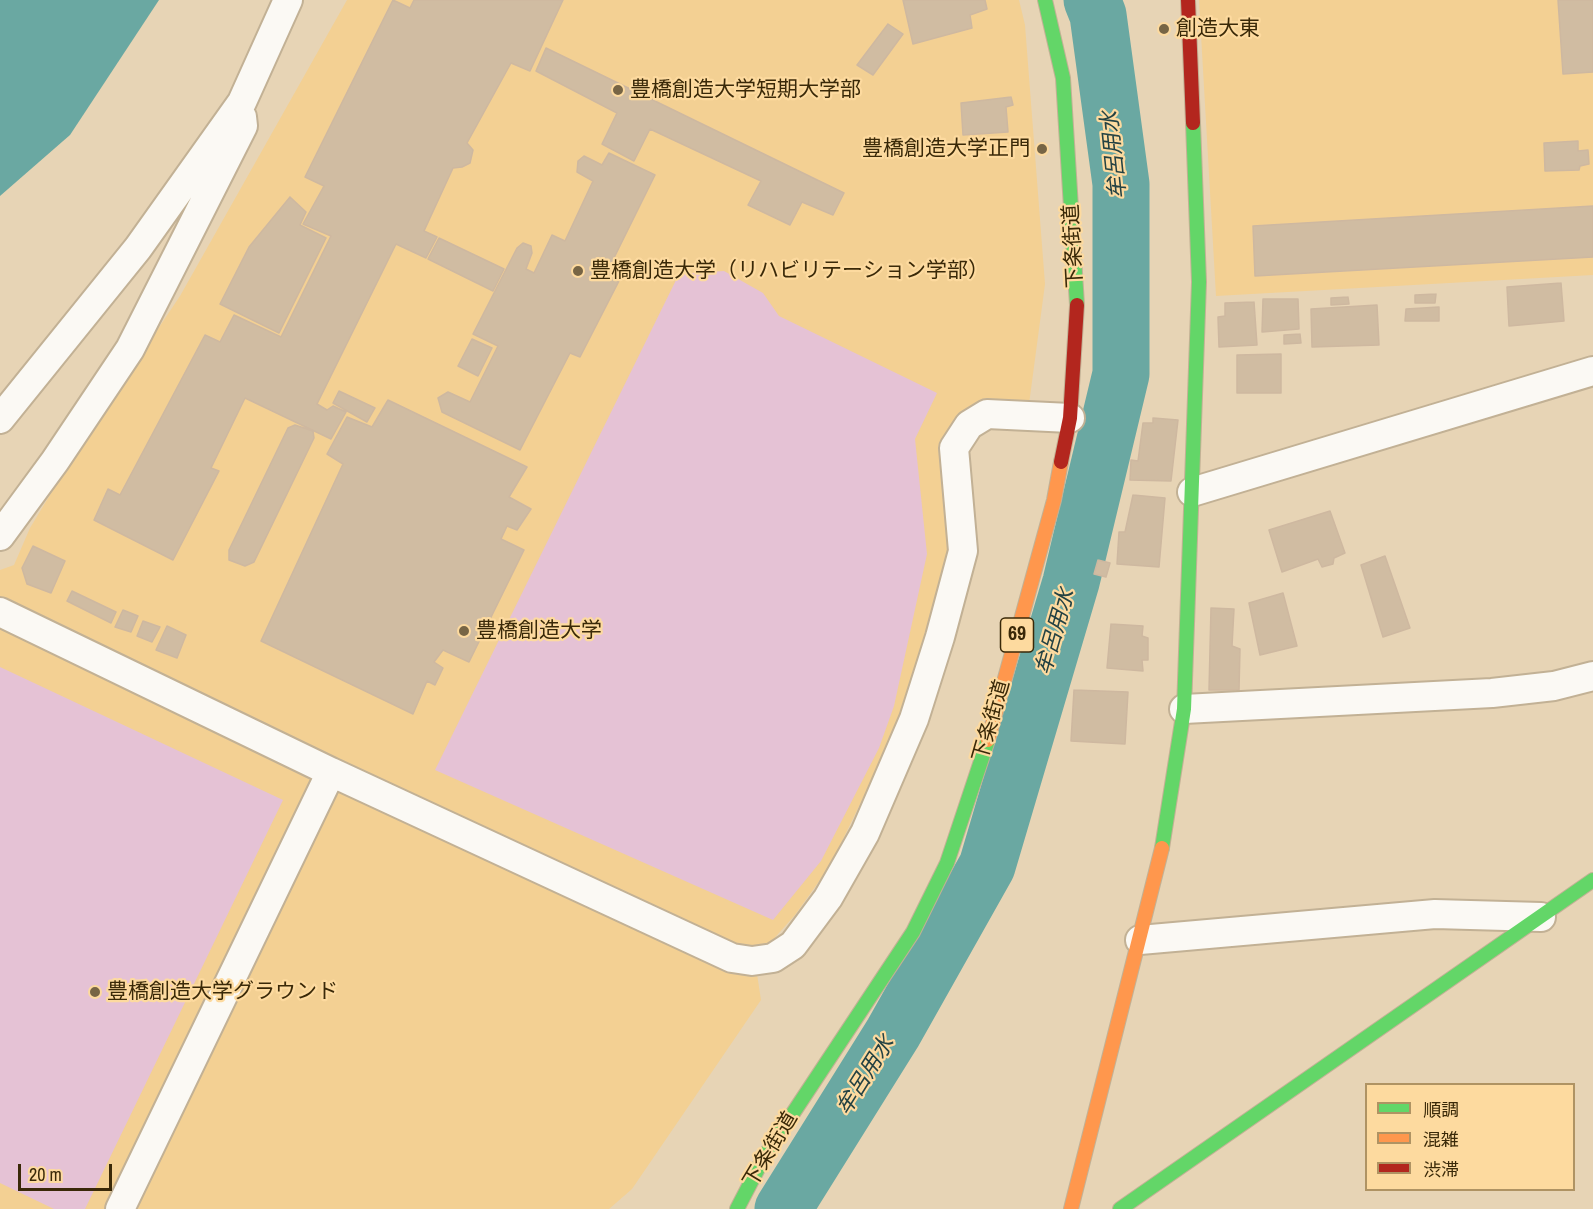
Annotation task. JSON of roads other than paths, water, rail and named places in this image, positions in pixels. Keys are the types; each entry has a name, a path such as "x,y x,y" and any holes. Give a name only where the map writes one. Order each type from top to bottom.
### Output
{"street":[{"path":"0,419 138,248 242,102 288,0"},
{"name":"下条街道","path":"737,1209 764,1157 913,932 947,863 989,736 1054,500 1070,418 1077,316 1063,78 1045,0"},
{"path":"1071,1209 1158,870 1184,709 1200,282 1188,0"},
{"path":"0,536 55,461 130,349 243,126 242,102"},
{"path":"1192,492 1593,372"},
{"path":"0,612 331,772 732,958 752,961 773,958 793,945 828,898 865,832 914,718 940,637 963,551 954,448 969,425 987,414 1070,418"},
{"path":"1184,709 1492,693 1554,686 1593,676"},
{"path":"120,1209 331,772"},
{"path":"1120,1209 1593,880"},
{"path":"1140,940 1435,914 1541,917"}],"water":[{"path":"0,0 159,0 70,135 0,196"}],"waterway":[{"name":"牟呂用水","path":"783,1209 893,1033 987,866 1071,582 1121,374 1121,184 1098,15 1092,0"}],"place":[{"name":"創造大東","path":"1164,29"},
{"name":"豊橋創造大学短期大学部","path":"618,90"},
{"name":"豊橋創造大学正門","path":"1042,149"},
{"name":"豊橋創造大学（リハビリテーション学部）","path":"578,271"},
{"name":"豊橋創造大学","path":"464,631"},
{"name":"豊橋創造大学グラウンド","path":"95,992"}]}
